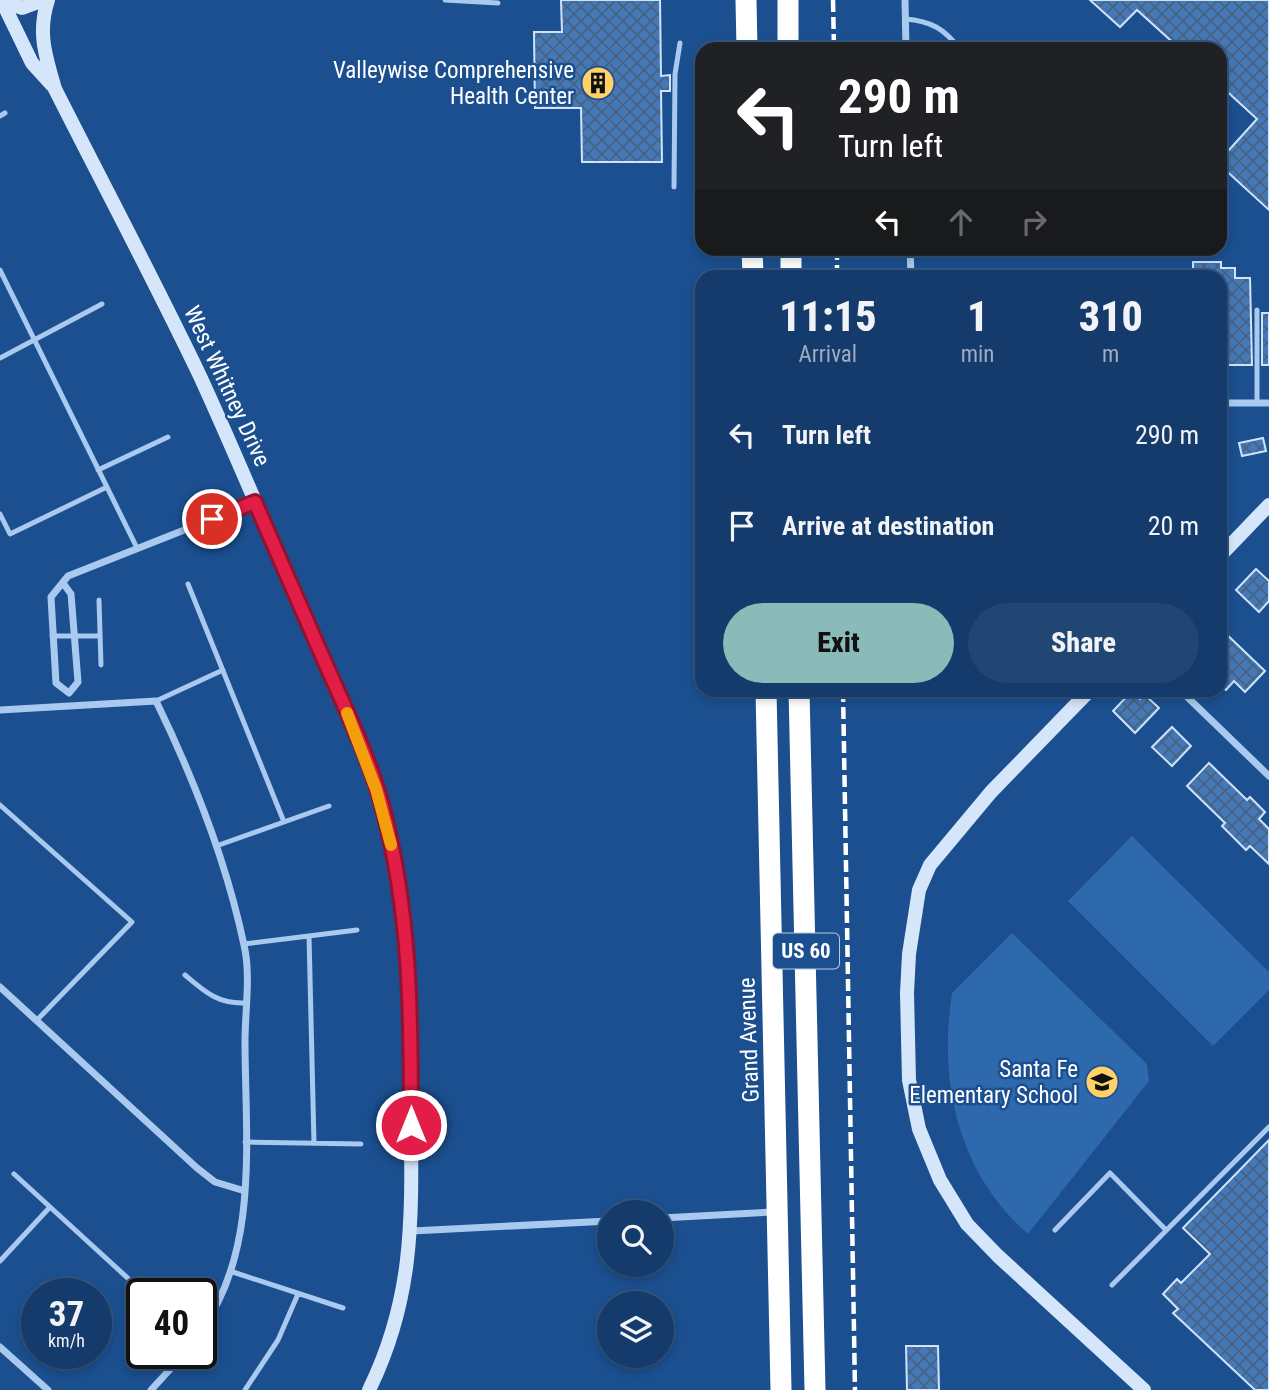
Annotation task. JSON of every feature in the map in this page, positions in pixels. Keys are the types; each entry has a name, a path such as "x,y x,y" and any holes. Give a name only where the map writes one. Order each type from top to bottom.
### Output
{"highway":[{"path":"746,0 747,42"},
{"path":"788,0 788,42"},
{"name":"Grand Avenue","path":"766,697 781,1390"},
{"name":"US 60","path":"799,697 815,1390"}],"street":[{"name":"West Whitney Drive","path":"2,1 22,8 46,0"},
{"name":"West Whitney Drive","path":"46,0 40,29 41,43 55,89 200,376 362,750 381,804 396,868 410,975 412,1231 400,1304 380,1367 369,1390"},
{"path":"905,0 906,42"},
{"name":"West Whitney Drive","path":"2,1 32,63 55,89"},
{"path":"1227,404 1269,403"},
{"path":"69,693 55,683 51,597 68,576 255,502"},
{"path":"1227,550 1266,514"},
{"path":"63,583 71,594 78,682 69,693 69,706"},
{"path":"1083,697 991,792 930,865 919,890 913,919 907,993 909,1080 919,1129 940,1180 967,1224 998,1256 1144,1390"},
{"path":"1188,697 1269,776"},
{"path":"0,710 156,701 219,845 244,944 245,1191 230,1271 217,1307"},
{"path":"0,988 197,1168 215,1182 245,1191"},
{"path":"674,1217 778,1212"},
{"path":"412,1231 597,1222"},
{"path":"0,1347 48,1390"},
{"path":"151,1390 170,1369"}],"lane":[{"path":"445,0 498,4"},
{"path":"905,19 926,21 944,29 954,42"},
{"path":"674,187 675,74 680,43"},
{"path":"0,270 137,548"},
{"path":"0,358 102,304"},
{"path":"1257,310 1257,403"},
{"path":"98,470 168,437"},
{"path":"0,514 9,534 107,487"},
{"path":"188,584 284,822"},
{"path":"99,600 101,664"},
{"path":"52,636 99,636"},
{"path":"156,701 223,670"},
{"path":"0,805 132,922 36,1021"},
{"path":"219,845 329,806"},
{"path":"244,944 357,930"},
{"path":"309,936 314,1143"},
{"path":"186,975 211,997 228,1004 245,1003"},
{"path":"1112,1285 1269,1127"},
{"path":"245,1142 362,1144"},
{"path":"1055,1230 1110,1173 1165,1229"},
{"path":"14,1174 128,1278"},
{"path":"0,1261 50,1207"},
{"path":"230,1271 343,1308"},
{"path":"245,1390 278,1340 298,1294"}],"shaded area":[{"path":"1132,836 1269,972 1269,990 1213,1046 1068,901"},
{"path":"1012,933 1147,1064 1149,1081 1028,1234 1004,1210 985,1183 970,1154 951,1092 948,1059 952,993"}],"building":[{"name":"Valleywise Comprehensive Health Center","path":"561,0 660,0 661,76 670,75 670,91 661,91 662,162 582,162 581,108 535,108 534,32 562,32"},
{"path":"1090,0 1269,0 1269,210 1227,171 1227,152 1257,119 1227,91 1227,42 1172,42 1137,10 1120,27"},
{"path":"1193,262 1221,262 1221,268 1235,268 1235,278 1250,278 1252,365 1227,365 1227,270 1193,270"},
{"path":"1262,313 1269,313 1269,365 1262,365"},
{"path":"1263,438 1266,451 1242,456 1239,443"},
{"path":"1256,569 1269,581 1269,601 1259,612 1236,590"},
{"path":"1227,635 1265,671 1245,692 1234,681 1227,689"},
{"path":"1126,697 1147,697 1159,708 1135,733 1113,711"},
{"path":"1172,727 1191,746 1172,766 1152,747"},
{"path":"1209,763 1247,800 1250,797 1265,812 1259,819 1269,829 1269,864 1250,846 1246,850 1222,826 1225,823 1187,786"},
{"path":"1269,1140 1269,1390 1255,1390 1173,1313 1178,1309 1163,1294 1177,1279 1181,1283 1210,1254 1183,1228"},
{"path":"906,1346 938,1346 939,1390 907,1390"}],"railway":[{"path":"833,0 834,42"},
{"path":"837,256 837,270"},
{"path":"843,697 855,1390"}],"slow traffic":[{"path":"347,713 381,804 391,845"}],"place":[{"name":"Valleywise Comprehensive Health Center","path":"598,83"},
{"name":"Santa Fe Elementary School","path":"1102,1082"}],"route":[{"path":"212,519 255,502 371,773 396,868 407,933 410,975 411,1125"}]}
